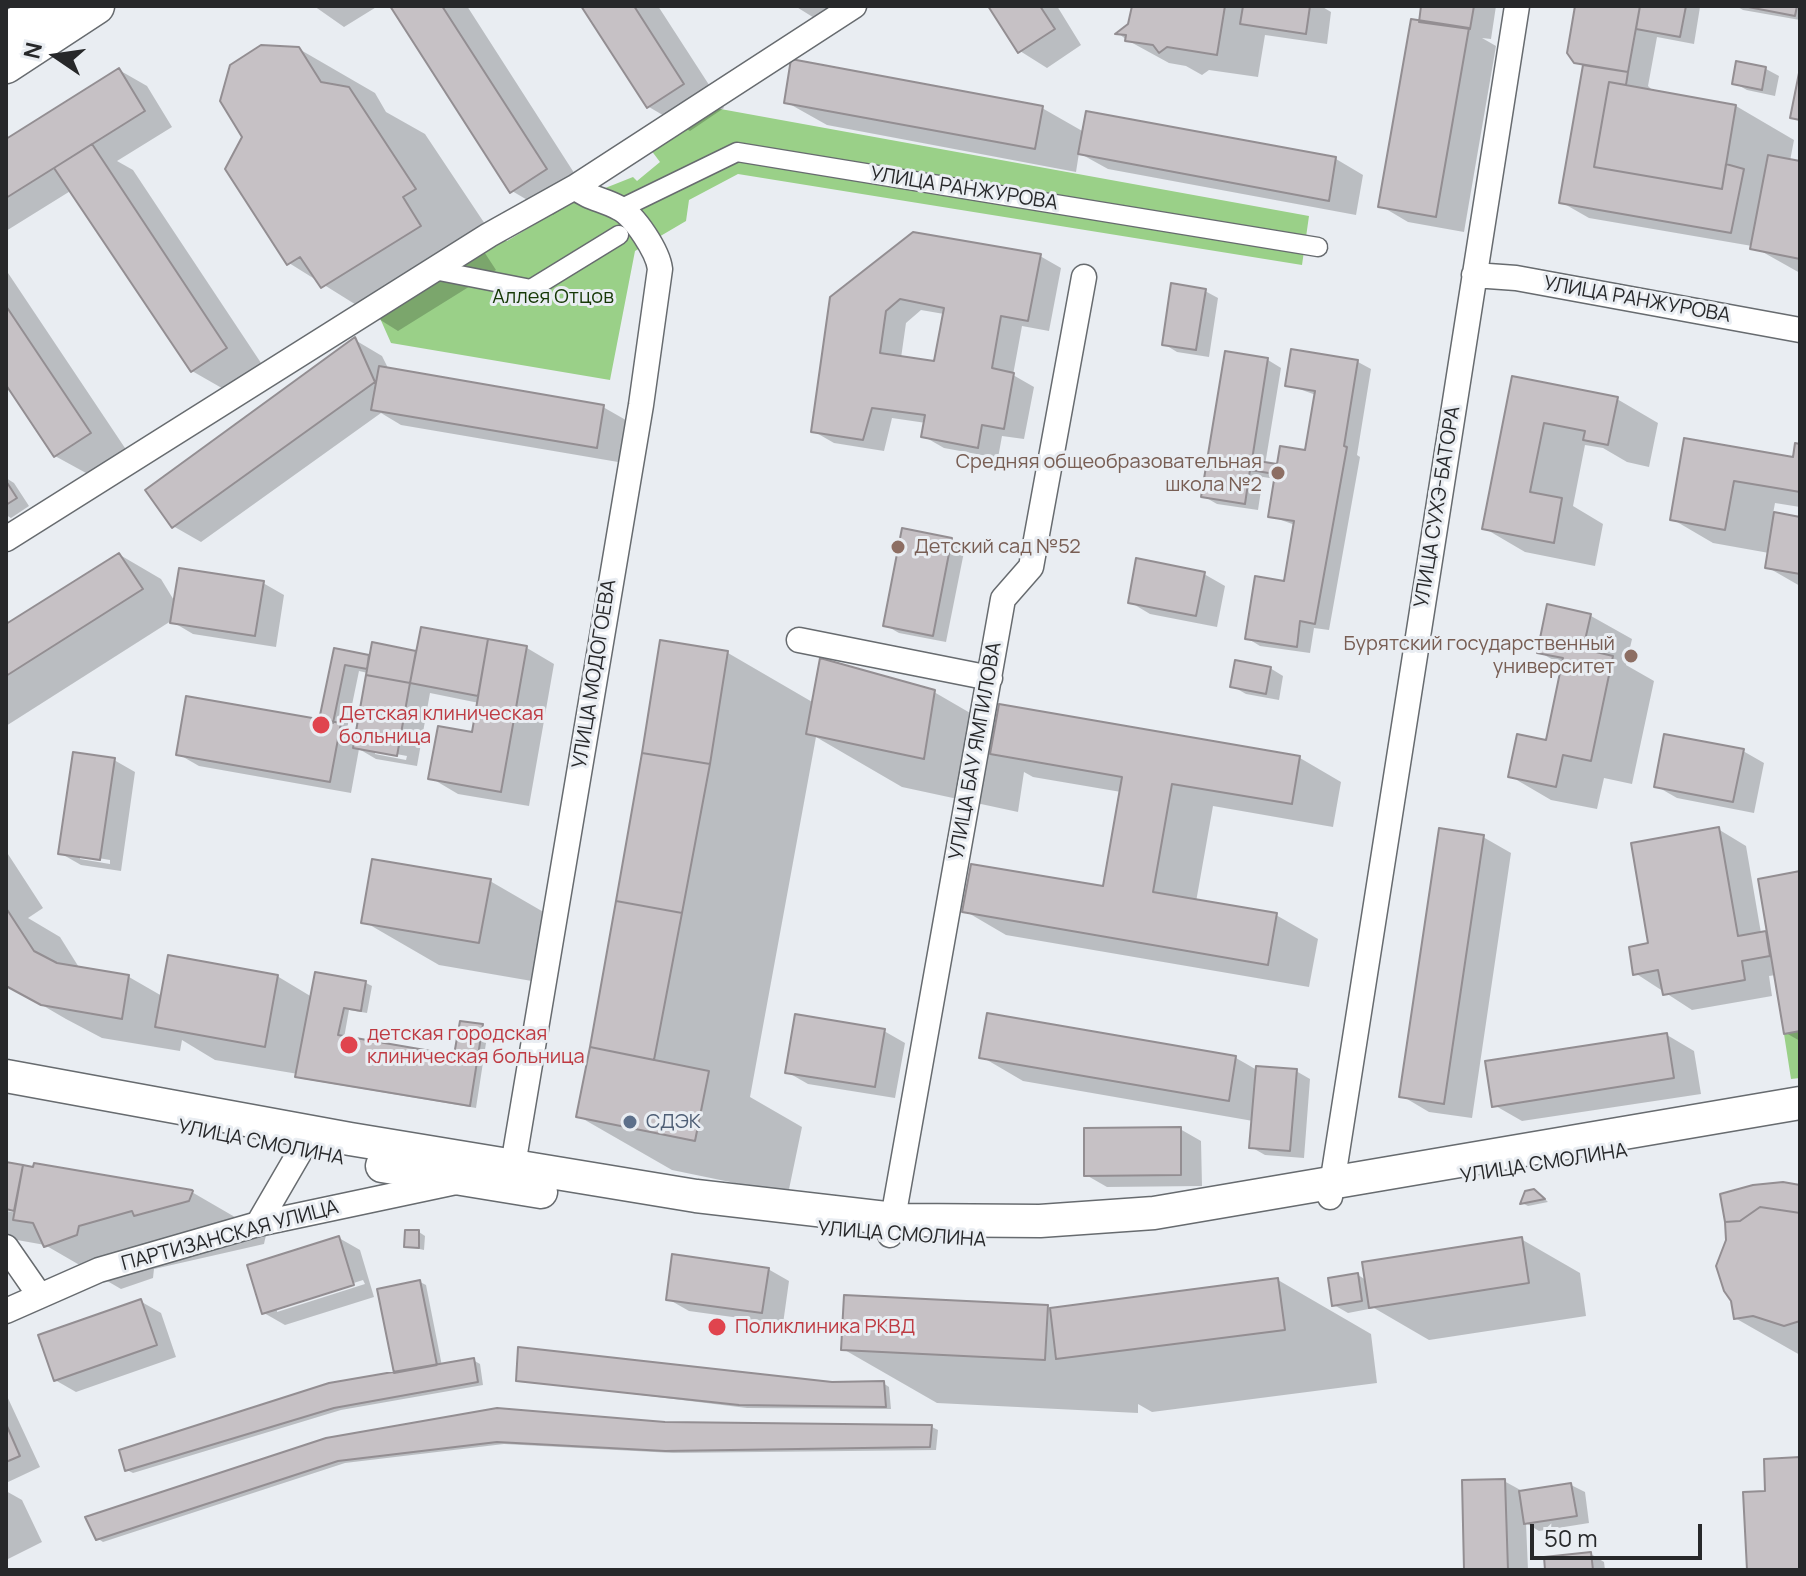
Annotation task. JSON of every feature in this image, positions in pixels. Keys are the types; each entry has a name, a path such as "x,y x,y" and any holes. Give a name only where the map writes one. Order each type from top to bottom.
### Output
{"main road":[{"path":"6,32 47,6"},
{"path":"6,65 96,6"},
{"path":"7,1089 511,1177"},
{"name":"УЛИЦА СМОЛИНА","path":"7,1089 461,1181 511,1177 787,1226 892,1227 1034,1244 1179,1227 1331,1189 1800,1123"},
{"path":"1331,1189 1800,1103"}],"street":[{"path":"6,539 434,270 581,192 854,6"},
{"name":"УЛИЦА СУХЭ-БАТОРА","path":"1331,1189 1517,6"},
{"name":"УЛИЦА РАНЖУРОВА","path":"622,208 737,152 1318,247"},
{"path":"581,192 622,208"},
{"name":"УЛИЦА МОДОГОЕВА","path":"511,1177 641,405 660,269 658,253 622,208"},
{"path":"434,270 531,289 619,235"},
{"name":"УЛИЦА РАНЖУРОВА","path":"1474,275 1516,278 1800,330"},
{"name":"УЛИЦА БАУ ЯМПИЛОВА","path":"892,1227 1003,599 1031,567 1084,277"},
{"path":"799,640 990,678"},
{"path":"258,1224 301,1150"},
{"name":"ПАРТИЗАНСКАЯ УЛИЦА","path":"6,1311 99,1270 258,1224 461,1181"},
{"path":"6,1247 40,1296"}],"green space":[{"name":"Аллея Отцов","path":"704,106 1309,216 1302,265 738,174 689,200 686,221 635,251 610,380 391,343 375,307 489,235 507,241 575,200 633,177 637,181 660,162 651,150"},
{"path":"1800,1031 1800,1078 1791,1079 1784,1034"}],"building":[{"path":"390,6 442,6 547,169 510,193"},
{"path":"581,6 634,6 684,84 647,108"},
{"path":"988,6 1040,6 1055,29 1018,53"},
{"path":"1132,6 1225,6 1217,55 1167,47 1159,53 1153,45 1125,41 1126,35 1115,34 1128,24"},
{"path":"1243,6 1310,6 1306,34 1240,24"},
{"path":"1421,6 1474,6 1470,29 1419,22"},
{"path":"1575,6 1640,6 1628,72 1574,63 1567,53"},
{"path":"1640,6 1686,6 1680,37 1636,29"},
{"path":"1743,6 1797,6 1795,16"},
{"path":"1411,19 1469,28 1436,217 1378,207"},
{"path":"261,45 299,47 321,82 349,87 416,189 403,197 421,226 321,288 300,257 287,265 225,169 242,137 220,101 230,65"},
{"path":"791,59 1043,106 1035,149 784,103"},
{"path":"1736,61 1766,67 1762,90 1732,84"},
{"path":"1583,65 1628,72 1626,85 1609,82 1594,167 1722,189 1726,164 1744,169 1731,233 1559,203"},
{"path":"119,68 145,111 6,198 6,139"},
{"path":"1800,68 1800,120 1790,118"},
{"path":"1609,82 1736,105 1722,189 1594,167"},
{"path":"1086,111 1336,157 1329,201 1078,154"},
{"path":"92,144 227,348 191,372 54,168"},
{"path":"1768,155 1800,161 1800,259 1750,249"},
{"path":"913,232 1041,254 1028,321 1001,316 992,368 1014,373 1004,429 982,425 978,448 921,437 925,415 872,408 863,440 811,432 830,297","holes":["900,299 944,308 934,361 880,353 886,311"]},
{"path":"1171,283 1206,289 1196,350 1162,345"},
{"path":"6,306 91,433 54,457 6,385"},
{"path":"355,337 375,382 172,528 145,490"},
{"path":"1291,349 1358,360 1344,446 1347,447 1315,624 1300,621 1297,647 1245,639 1255,576 1284,581 1294,521 1268,517 1275,474 1250,470 1245,504 1201,497 1225,351 1268,358 1252,460 1277,464 1280,446 1305,450 1315,391 1285,386"},
{"path":"379,366 604,405 597,448 371,410"},
{"path":"1512,376 1618,397 1608,445 1583,440 1585,431 1544,423 1530,492 1562,498 1554,543 1482,529"},
{"path":"1684,438 1793,457 1795,443 1800,444 1800,492 1734,481 1725,530 1670,520"},
{"path":"6,481 17,498 6,505"},
{"path":"1774,512 1800,517 1800,574 1765,568"},
{"path":"902,528 952,538 933,636 883,626"},
{"path":"119,553 143,589 6,676 6,624"},
{"path":"1136,558 1205,572 1196,616 1128,603"},
{"path":"179,568 264,581 255,636 170,623"},
{"path":"1547,604 1591,614 1583,649 1613,656 1591,761 1563,755 1556,787 1508,777 1517,734 1546,740 1563,658 1537,653"},
{"path":"421,627 488,639 478,696 410,683"},
{"path":"488,639 527,646 501,792 428,779 438,726 472,732"},
{"path":"660,640 728,651 710,764 642,753"},
{"path":"372,642 416,651 410,683 366,675"},
{"path":"334,648 369,655 367,669 345,665 333,723 319,720"},
{"path":"820,658 935,690 924,759 806,734"},
{"path":"1235,660 1271,667 1266,694 1230,687"},
{"path":"366,675 410,683 397,756 353,748"},
{"path":"186,696 341,723 330,782 176,755"},
{"path":"999,704 1300,756 1292,804 1172,784 1153,892 1277,913 1268,965 962,912 971,864 1103,886 1122,777 990,754"},
{"path":"1664,734 1744,749 1733,802 1654,787"},
{"path":"73,752 115,758 100,860 58,854"},
{"path":"642,753 710,764 682,913 616,901"},
{"path":"1719,827 1738,936 1766,931 1770,956 1742,961 1745,980 1663,995 1658,970 1633,975 1629,947 1648,943 1631,843"},
{"path":"1439,828 1484,835 1444,1104 1399,1097"},
{"path":"372,859 491,879 479,943 361,923"},
{"path":"1800,871 1800,1031 1784,1034 1758,879"},
{"path":"616,901 682,913 654,1060 590,1047"},
{"path":"6,908 34,951 57,963 129,975 122,1019 41,1005 6,986"},
{"path":"168,955 278,975 265,1047 155,1027"},
{"name":"детская городская клиническая больница","path":"315,972 366,981 361,1011 344,1008 338,1035 454,1055 460,1021 483,1024 470,1106 295,1077"},
{"path":"987,1013 1236,1056 1229,1101 979,1058"},
{"path":"795,1014 885,1029 875,1087 785,1073"},
{"path":"1667,1033 1674,1078 1492,1107 1485,1061"},
{"path":"590,1047 709,1071 695,1141 576,1117"},
{"path":"1256,1066 1297,1069 1290,1151 1249,1148"},
{"path":"1181,1127 1181,1175 1084,1176 1084,1128"},
{"path":"6,1162 23,1165 14,1211 6,1209"},
{"path":"34,1163 193,1191 189,1201 134,1216 132,1211 79,1226 77,1235 44,1247 33,1223 13,1220 23,1165 33,1167"},
{"path":"1783,1182 1800,1185 1800,1213 1760,1207 1740,1221 1725,1222 1720,1194 1753,1185"},
{"path":"1534,1189 1545,1199 1520,1204 1525,1191"},
{"path":"1760,1207 1800,1213 1800,1321 1784,1326 1753,1316 1734,1319 1731,1301 1724,1291 1716,1266 1726,1240 1725,1222 1740,1221"},
{"path":"405,1230 419,1230 419,1248 404,1247"},
{"path":"339,1236 354,1285 262,1314 247,1265"},
{"path":"1522,1237 1529,1283 1369,1308 1362,1262"},
{"path":"672,1254 769,1268 762,1313 666,1300"},
{"path":"1358,1273 1362,1301 1332,1306 1328,1278"},
{"path":"1278,1278 1285,1330 1056,1359 1050,1308"},
{"path":"420,1280 437,1365 394,1373 377,1289"},
{"path":"844,1295 1048,1305 1045,1360 841,1350"},
{"path":"141,1299 157,1345 54,1381 38,1335"},
{"path":"518,1347 832,1382 884,1381 886,1407 739,1405 516,1381"},
{"path":"474,1358 478,1382 334,1408 125,1471 119,1450 329,1383"},
{"path":"497,1408 665,1422 932,1425 930,1447 665,1451 497,1442 338,1461 96,1540 85,1517 326,1438"},
{"path":"6,1424 20,1456 6,1462"},
{"path":"1800,1457 1800,1570 1747,1570 1743,1492 1765,1491 1764,1459"},
{"path":"1505,1479 1508,1570 1464,1570 1462,1480"},
{"path":"1571,1483 1577,1516 1524,1524 1519,1491"},
{"path":"1591,1552 1593,1570 1545,1570 1544,1557"}],"place":[{"name":"Средняя общеобразовательная школа №2","path":"1278,473"},
{"name":"Детский сад №52","path":"898,547"},
{"name":"Бурятский государственный университет","path":"1631,656"},
{"name":"Детская клиническая больница","path":"321,725"},
{"name":"детская городская клиническая больница","path":"349,1045"},
{"name":"СДЭК","path":"630,1122"},
{"name":"Поликлиника РКВД","path":"717,1327"}]}
